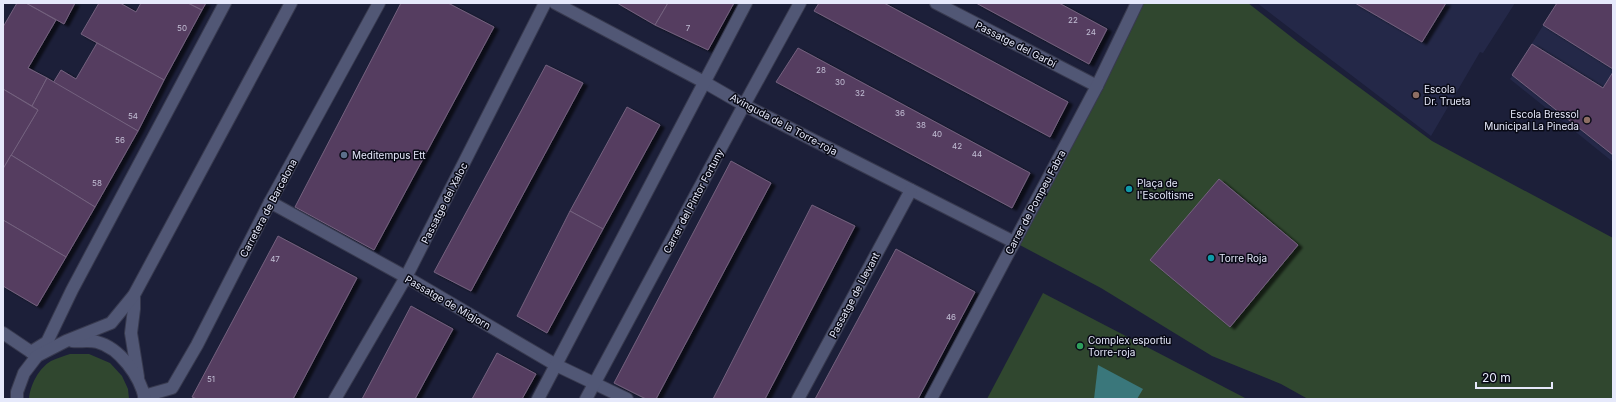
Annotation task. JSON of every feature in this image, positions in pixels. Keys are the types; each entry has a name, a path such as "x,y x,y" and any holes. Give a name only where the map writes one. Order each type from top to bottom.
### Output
{"street":[{"path":"17,399 17,392 24,373 34,354 46,342 224,3"},
{"path":"34,354 111,323 134,295 291,3"},
{"name":"Carretera de Barcelona","path":"144,397 172,388 197,345 270,202 380,3"},
{"name":"Passatge del Xaloc","path":"335,399 406,277 545,3"},
{"name":"Avinguda de la Torre-roja","path":"555,3 704,82 744,105 1014,242"},
{"path":"538,399 746,3"},
{"name":"Carrer del Pintor Fortuny","path":"586,399 800,3"},
{"name":"Passatge del Garbí","path":"936,3 1097,86"},
{"name":"Carrer de Pompeu Fabra","path":"931,399 1097,86 1137,3"},
{"name":"Passatge de Llevant","path":"798,399 910,190"},
{"name":"Passatge de Migjorn","path":"270,202 406,277 556,365 627,399"},
{"path":"134,295 132,332 138,380 144,397"},
{"path":"3,333 34,354"},
{"path":"66,341 97,342 120,354 138,380"}],"shaded area":[{"path":"1136,3 1248,3 1299,43 1432,141 1613,238 1613,399 1308,399 1281,384 1212,356 1101,288 1014,242"},
{"name":"Escola Dr. Trueta","path":"1257,3 1515,3 1483,53 1480,52 1431,136"},
{"name":"Escola Bressol Municipal La Pineda","path":"1557,3 1613,3 1613,162 1510,79"},
{"name":"Complex esportiu Torre-roja","path":"1043,293 1247,399 987,399"},
{"path":"70,354 89,354 110,363 122,376 128,389 129,399 29,399 31,388 39,372 51,361"},
{"path":"1098,365 1143,389 1137,399 1094,399"}],"building":[{"path":"17,3 26,3 56,20 28,68 47,78 32,106 3,89 3,27"},
{"path":"26,3 75,3 64,24"},
{"path":"99,3 120,3 136,12 141,3 188,3 202,10 164,80 81,34"},
{"path":"188,3 206,3 202,10"},
{"path":"401,3 448,3 494,27 374,250 295,207"},
{"path":"617,3 668,3 655,25"},
{"path":"668,3 734,3 708,50 655,25"},
{"path":"819,3 884,3 1068,102 1050,137 814,11"},
{"path":"976,3 1059,3 1107,29 1089,64"},
{"path":"1355,3 1446,3 1422,42"},
{"path":"1557,3 1613,3 1613,69 1543,25"},
{"path":"97,43 164,80 138,131 53,83 61,70 76,79"},
{"path":"1532,44 1603,88 1613,72 1613,155 1512,75"},
{"path":"798,48 1030,173 1012,208 776,82"},
{"path":"546,65 583,83 471,291 434,272"},
{"path":"47,78 138,131 95,207 11,155 38,110 32,106"},
{"path":"3,89 38,110 3,169"},
{"path":"627,107 660,125 603,229 570,211"},
{"path":"11,155 95,207 66,257 3,220 3,169"},
{"path":"731,161 771,183 656,399 646,399 614,383"},
{"path":"1219,179 1298,245 1230,327 1150,260"},
{"path":"812,205 855,226 765,399 713,399"},
{"path":"570,211 603,229 547,333 517,316"},
{"path":"3,220 66,257 37,306 3,286"},
{"path":"278,236 357,278 293,399 197,399 192,397"},
{"path":"896,249 975,292 918,399 815,399"},
{"path":"411,306 453,329 415,399 362,399"},
{"path":"497,353 536,374 522,399 472,399"}],"place":[{"name":"Escola Dr. Trueta","path":"1416,95"},
{"name":"Escola Bressol Municipal La Pineda","path":"1587,120"},
{"name":"Meditempus Ett","path":"344,155"},
{"name":"Plaça de l'Escoltisme","path":"1129,189"},
{"name":"Torre Roja","path":"1211,258"},
{"name":"Complex esportiu Torre-roja","path":"1080,346"}]}
